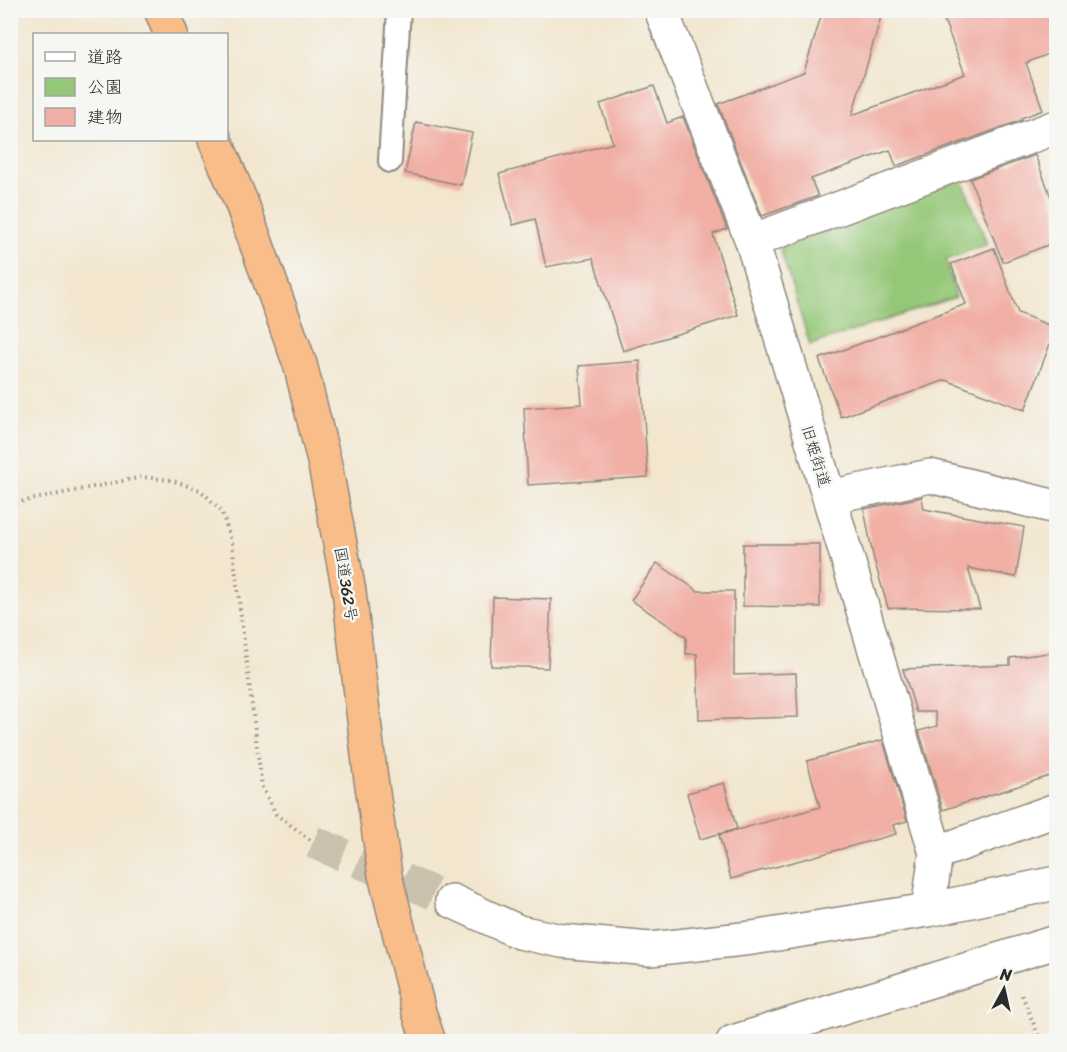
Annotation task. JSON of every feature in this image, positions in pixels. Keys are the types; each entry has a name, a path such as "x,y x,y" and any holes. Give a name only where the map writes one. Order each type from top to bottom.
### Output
{"highway":[{"path":"161,10 171,33"},
{"name":"国道362号","path":"215,141 242,204 300,364 325,465 349,591 370,772 385,875 419,1012 429,1041"}],"street":[{"name":"旧姫街道","path":"662,10 752,241 936,853 928,910"},
{"path":"752,241 1056,127"},
{"path":"829,496 930,476 1056,507"},
{"path":"936,853 1056,810"},
{"path":"452,901 519,932 562,941 650,949 752,938 928,910 1056,882"},
{"path":"734,1041 1056,942"}],"lane":[{"path":"390,161 399,10"}],"path":[{"path":"10,504 142,477 171,480 200,490 220,510 232,543 262,787 276,814 313,842"},
{"path":"1007,957 1041,1041"}],"green space":[{"path":"962,179 987,244 946,260 956,297 810,345 780,248"}],"building":[{"path":"823,10 883,10 852,115 965,74 940,10 1056,10 1056,51 1026,63 1043,110 1021,118 1022,120 896,166 890,150 811,179 818,196 762,216 718,104 804,72"},
{"path":"654,86 667,123 683,117 727,229 713,234 738,315 623,351 593,258 546,267 535,219 513,225 499,174 613,143 600,104"},
{"path":"416,122 472,133 461,185 405,173"},
{"path":"1035,155 1056,210 1056,242 1003,262 970,179"},
{"path":"994,248 1018,313 1056,328 1025,410 946,380 841,417 819,359 966,304 951,264"},
{"path":"640,361 648,477 528,485 524,408 582,404 579,366"},
{"path":"922,497 924,509 1024,527 1016,577 968,568 980,609 888,608 873,556 864,509"},
{"path":"743,544 820,544 820,607 743,606"},
{"path":"657,563 698,591 734,591 734,675 796,673 798,717 699,720 697,654 686,654 686,637 631,600"},
{"path":"493,597 551,599 548,668 491,666"},
{"path":"1056,652 1056,774 943,810 919,731 937,726 935,712 916,712 903,669 1010,665 1010,658"},
{"path":"883,740 907,821 893,825 896,834 731,879 719,835 820,807 807,761"},
{"path":"724,783 737,829 700,839 687,793"}],"tunnel":[{"path":"313,842 452,901"}]}
